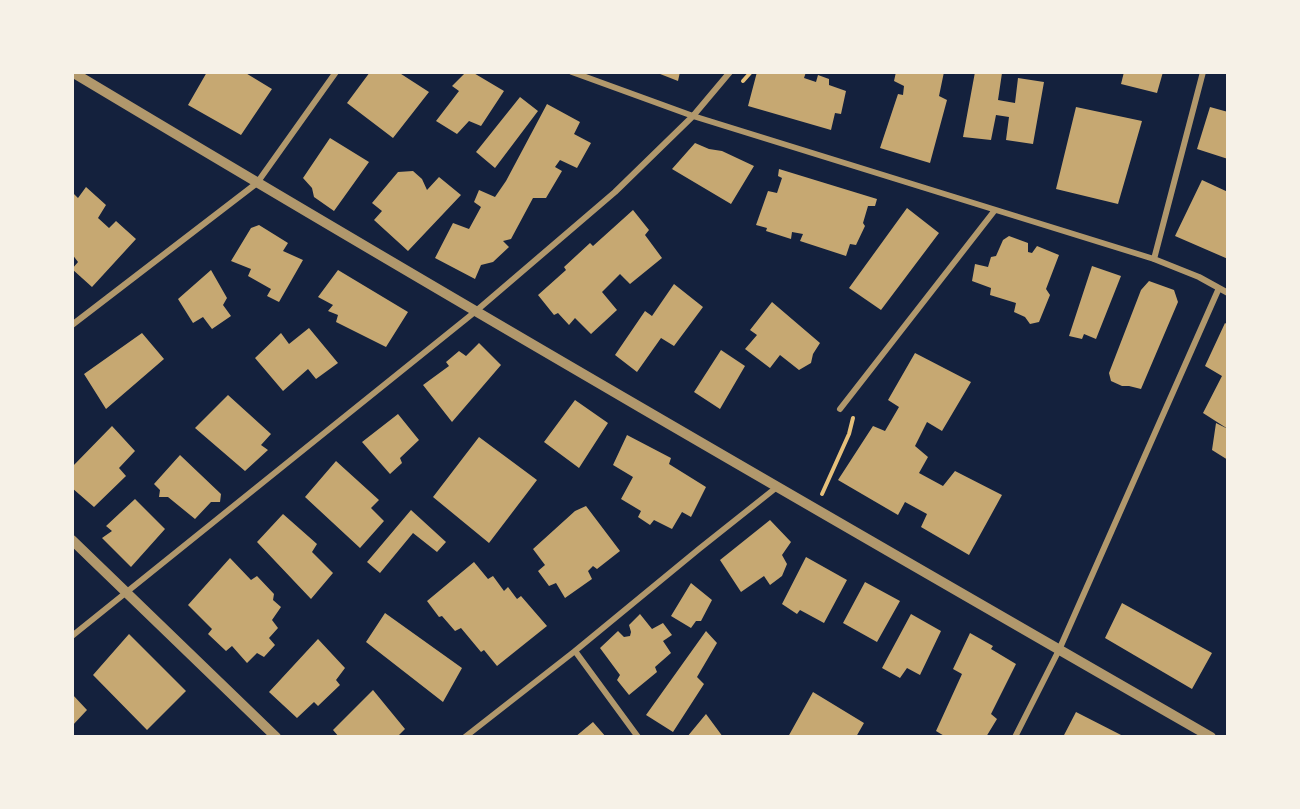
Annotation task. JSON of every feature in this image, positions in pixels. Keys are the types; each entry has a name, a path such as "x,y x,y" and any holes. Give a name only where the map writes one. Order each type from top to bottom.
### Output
{"street":[{"path":"72,72 257,183 777,487 1211,737"},
{"path":"72,325 257,183 336,72"},
{"path":"572,72 693,116 1154,259 1199,277 1228,293"},
{"path":"72,636 476,311 615,192 693,116 730,72"},
{"path":"1154,259 1203,72"},
{"path":"840,409 995,210"},
{"path":"1015,737 1059,650 1219,288"},
{"path":"465,737 777,487"},
{"path":"72,540 276,737"},
{"path":"575,651 638,737"}],"path":[{"path":"815,508 849,434 854,412"}],"building":[{"path":"207,72 244,72 272,89 241,135 188,105"},
{"path":"370,72 398,72 429,92 393,138 347,103"},
{"path":"466,72 472,72 504,91 481,126 469,121 457,134 436,121 459,91 452,86"},
{"path":"655,72 680,72 678,81"},
{"path":"757,72 806,72 804,78 816,82 818,75 829,79 829,85 846,91 841,114 835,113 831,130 748,106"},
{"path":"896,72 944,72 939,96 947,100 930,163 880,148 898,94 903,95 904,86 894,81"},
{"path":"975,72 1002,73 998,100 1015,103 1018,78 1044,82 1033,144 1006,140 1009,117 996,115 991,140 963,137"},
{"path":"1124,72 1163,72 1157,93 1121,84"},
{"path":"520,97 538,111 495,168 476,152"},
{"path":"547,104 580,122 574,134 591,143 577,168 560,160 555,167 562,171 546,198 533,198 511,239 503,241 509,247 493,262 481,265 475,279 435,258 453,223 469,229 481,207 474,202 479,190 495,197"},
{"path":"1076,107 1142,121 1118,204 1056,189"},
{"path":"1210,107 1228,112 1228,159 1197,149"},
{"path":"330,138 369,162 334,211 314,197 312,188 303,178"},
{"path":"695,143 722,151 754,166 731,204 672,169"},
{"path":"779,169 877,199 875,206 868,206 863,223 865,226 856,245 850,244 846,256 800,241 803,234 792,232 791,239 766,231 767,228 756,225 768,191 777,193 782,178 778,176"},
{"path":"413,171 422,179 427,190 439,177 461,195 408,251 374,220 382,211 372,203 398,172"},
{"path":"1202,180 1228,192 1228,259 1175,236"},
{"path":"86,187 106,205 98,218 109,228 116,221 136,239 92,287 72,269 78,262 72,254 72,192 78,198"},
{"path":"907,208 939,233 881,310 849,288"},
{"path":"633,210 649,230 645,235 662,258 630,284 620,274 602,292 617,310 591,334 575,318 569,325 558,313 554,315 538,295 566,270 564,267 590,243 593,246"},
{"path":"259,225 288,243 283,251 303,260 279,302 267,296 271,289 248,276 251,269 231,261 251,228"},
{"path":"1009,236 1028,243 1028,252 1032,253 1037,246 1059,255 1046,289 1050,295 1039,322 1030,324 1025,317 1014,312 1016,303 990,295 991,288 972,281 975,264 988,267 991,257 996,256 1003,240"},
{"path":"1092,266 1121,276 1096,339 1084,334 1082,339 1069,336"},
{"path":"211,270 227,298 223,305 231,316 212,329 203,317 193,323 178,299"},
{"path":"338,270 408,312 386,347 336,322 338,315 328,311 333,305 318,297"},
{"path":"1149,281 1174,290 1178,302 1141,389 1122,386 1111,381 1109,373 1141,290"},
{"path":"674,284 703,307 674,346 661,338 637,372 615,355 645,311 652,316"},
{"path":"772,302 820,343 813,354 811,363 799,370 780,355 770,368 745,349 757,335 750,330"},
{"path":"1225,323 1228,325 1228,429 1203,413 1222,376 1205,366"},
{"path":"309,328 338,363 316,379 308,369 283,391 255,358 281,333 289,344"},
{"path":"142,333 164,359 106,409 84,374"},
{"path":"479,343 501,365 452,422 423,385 449,366 446,362 459,351 466,356"},
{"path":"721,350 745,366 720,409 694,392"},
{"path":"915,353 971,382 942,431 927,422 915,446 928,457 919,473 943,486 955,471 1002,495 969,555 921,527 927,514 905,502 898,515 838,480 873,426 885,431 899,407 888,400"},
{"path":"228,395 271,434 261,445 268,450 245,471 195,428"},
{"path":"575,400 608,423 579,468 544,442"},
{"path":"398,414 419,440 400,458 402,463 390,474 362,442"},
{"path":"1216,423 1228,429 1228,460 1212,450"},
{"path":"112,426 135,451 119,468 126,476 94,507 72,488 72,467"},
{"path":"627,435 671,458 669,464 706,487 691,517 682,512 672,529 654,520 650,525 638,517 641,511 621,499 633,477 613,465"},
{"path":"479,437 537,480 489,543 433,497"},
{"path":"180,455 221,494 220,502 211,502 195,519 168,497 159,497 160,490 154,484"},
{"path":"336,461 379,500 371,508 384,521 360,548 305,497"},
{"path":"135,499 165,529 131,567 102,538 112,531 106,526"},
{"path":"586,506 620,551 597,569 593,566 588,571 592,579 565,598 556,583 549,586 538,571 545,565 533,549 575,511"},
{"path":"411,510 446,542 437,552 413,533 380,573 367,562"},
{"path":"283,514 317,544 312,552 333,573 311,599 257,542"},
{"path":"770,520 791,542 782,555 787,564 782,576 770,585 764,576 741,592 720,560"},
{"path":"806,557 847,580 824,623 800,610 797,614 782,604"},
{"path":"230,558 251,580 257,576 274,594 273,600 281,607 272,620 278,628 269,638 275,645 264,657 257,653 247,663 232,646 226,651 208,634 212,629 188,605"},
{"path":"474,562 488,579 493,576 504,591 508,587 517,599 521,596 547,626 497,666 484,650 481,652 461,628 455,631 442,616 439,617 427,601"},
{"path":"865,582 900,601 877,642 843,623"},
{"path":"691,583 712,600 701,621 696,621 691,628 671,616"},
{"path":"1122,603 1212,653 1192,689 1105,638"},
{"path":"385,613 462,668 443,702 366,642"},
{"path":"640,614 652,629 663,623 672,635 663,641 671,653 655,667 657,672 629,695 617,680 620,675 600,648 618,631 624,637 630,636 629,625"},
{"path":"911,614 941,631 920,675 907,668 900,678 882,668"},
{"path":"706,631 717,643 697,677 704,684 673,732 646,715"},
{"path":"970,633 993,646 991,649 1016,664 991,714 997,719 986,737 946,737 936,731 962,674 953,669"},
{"path":"129,634 186,691 147,730 93,675"},
{"path":"318,639 345,668 336,680 340,685 318,706 314,702 297,718 269,692"},
{"path":"373,690 405,729 397,737 339,737 333,730"},
{"path":"813,692 864,723 856,737 788,737"},
{"path":"72,694 87,710 72,726"},
{"path":"1076,712 1125,737 1063,737"},
{"path":"706,714 723,737 687,737"},
{"path":"593,722 606,737 575,737"}]}
